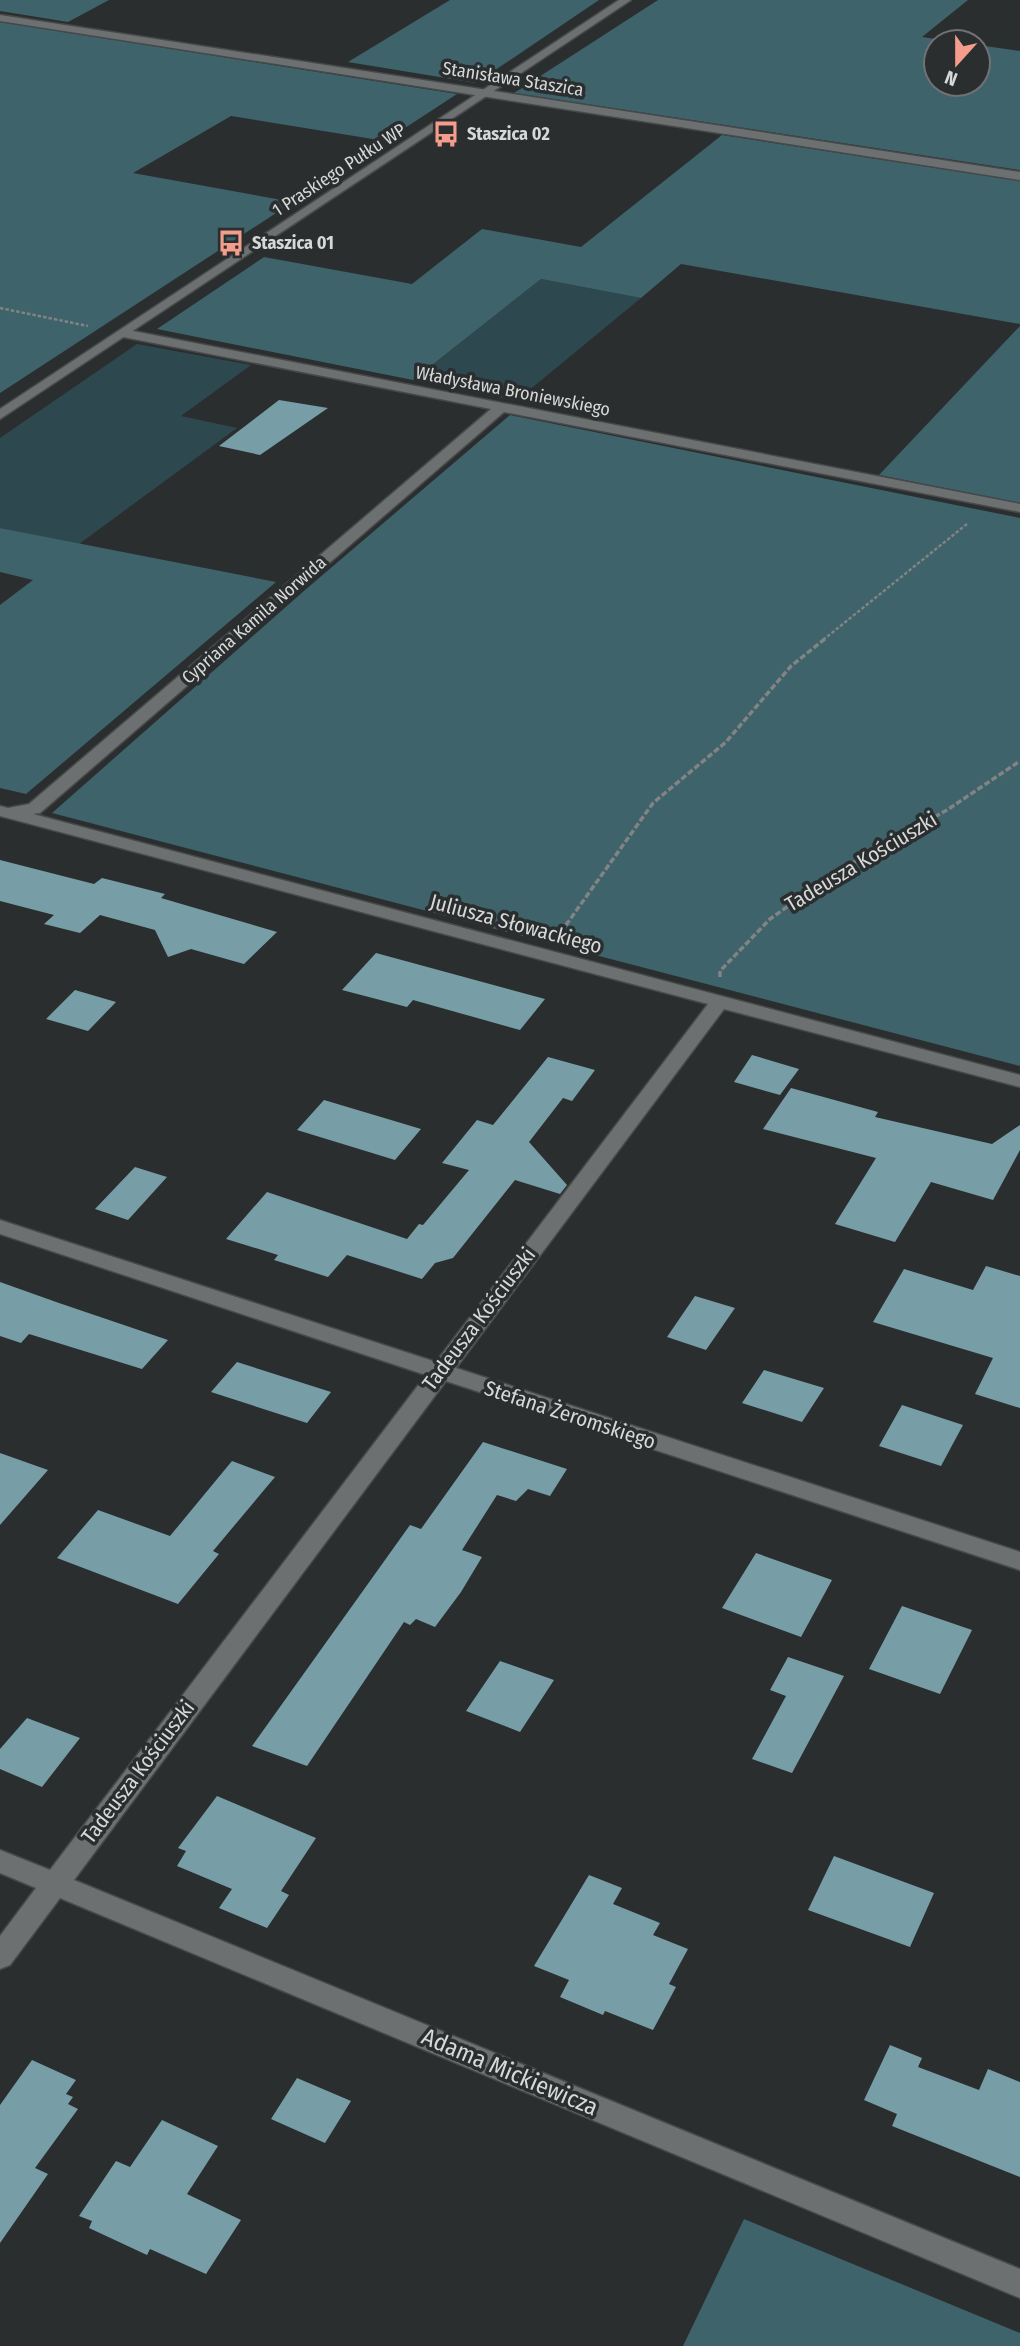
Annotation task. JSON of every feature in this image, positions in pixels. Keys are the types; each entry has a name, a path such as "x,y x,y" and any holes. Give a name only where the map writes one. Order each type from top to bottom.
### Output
{"street":[{"name":"1 Praskiego Pułku WP","path":"0,415 626,0"},
{"name":"Stanisława Staszica","path":"0,18 1020,176"},
{"name":"Władysława Broniewskiego","path":"123,333 1020,508"},
{"name":"Cypriana Kamila Norwida","path":"2,813 34,809 500,408"},
{"name":"Juliusza Słowackiego","path":"2,813 1020,1081"},
{"name":"Tadeusza Kościuszki","path":"0,1957 720,1001"},
{"name":"Stefana Żeromskiego","path":"0,1227 1020,1561"},
{"name":"Adama Mickiewicza","path":"0,1861 1020,2284"}],"path":[{"path":"0,308 123,333"},
{"path":"545,955 653,803 726,742 791,666 994,503"},
{"name":"Tadeusza Kościuszki","path":"720,1001 720,971 770,919 835,873 947,810 1020,761"}],"shaded area":[{"path":"0,0 109,0 68,22 0,11"},
{"path":"450,0 599,0 476,83 348,62"},
{"path":"658,0 968,0 933,28 922,28 922,98 992,98 992,47 1020,51 1020,170 514,93"},
{"path":"0,22 457,94 385,141 231,116 133,173 293,202 0,393"},
{"path":"722,135 1020,181 1020,324 681,264 641,298 541,279 413,380 157,329 264,257 412,284 482,229 581,247"},
{"path":"541,279 641,298 516,401 413,380"},
{"path":"1020,326 1020,503 879,475"},
{"path":"137,344 251,365 181,416 237,428 79,544 0,528 0,438"},
{"path":"510,415 1020,518 1020,1066 52,813 305,590"},
{"path":"0,528 276,582 26,794 0,788 0,605 33,580 0,572"},
{"path":"744,2219 1020,2333 1020,2346 683,2346"}],"building":[{"path":"279,400 328,408 260,455 219,446"},
{"path":"0,860 94,884 102,878 165,894 161,898 277,932 244,964 191,949 168,957 155,930 100,915 80,933 44,924 54,915 0,901"},
{"path":"376,953 545,999 520,1030 413,1000 407,1007 342,990"},
{"path":"75,990 116,1002 88,1031 46,1019"},
{"path":"752,1055 799,1069 780,1095 734,1082"},
{"path":"548,1057 595,1070 572,1101 563,1098 529,1142 567,1185 560,1194 515,1180 453,1258 435,1263 422,1279 347,1255 328,1277 274,1260 278,1255 226,1239 267,1192 407,1239 419,1224 423,1225 469,1170 442,1163 477,1120 493,1125"},
{"path":"791,1088 878,1112 875,1117 992,1144 1020,1125 1020,1150 993,1200 931,1182 895,1242 835,1224 876,1158 763,1129"},
{"path":"324,1100 421,1129 395,1160 297,1130"},
{"path":"135,1167 167,1177 128,1220 95,1209"},
{"path":"986,1266 1020,1276 1020,1408 975,1394 993,1358 873,1322 904,1269 973,1290"},
{"path":"0,1282 168,1340 142,1369 29,1334 21,1343 0,1336"},
{"path":"695,1296 735,1308 706,1350 667,1337"},
{"path":"237,1362 331,1392 307,1423 211,1392"},
{"path":"764,1370 824,1388 802,1422 742,1403"},
{"path":"902,1405 963,1425 941,1466 879,1446"},
{"path":"483,1442 567,1469 550,1496 528,1489 516,1501 497,1495 462,1550 482,1557 461,1592 435,1627 416,1619 410,1625 404,1622 307,1766 252,1746 410,1525 421,1529"},
{"path":"0,1453 48,1470 0,1525"},
{"path":"232,1461 275,1477 213,1551 219,1554 178,1604 57,1558 98,1510 170,1536"},
{"path":"756,1553 832,1580 801,1637 722,1608"},
{"path":"902,1606 972,1630 940,1694 869,1669"},
{"path":"788,1657 844,1676 792,1773 752,1759 786,1696 770,1690"},
{"path":"500,1661 554,1680 520,1732 466,1711"},
{"path":"27,1718 80,1738 42,1787 0,1769 0,1749"},
{"path":"217,1796 316,1838 281,1891 289,1895 267,1928 219,1908 232,1889 177,1866 186,1851 178,1848"},
{"path":"834,1856 934,1893 910,1947 808,1910"},
{"path":"589,1875 622,1888 613,1904 660,1923 653,1935 688,1949 669,1984 676,1987 653,2030 605,2011 603,2015 560,1997 569,1980 534,1966"},
{"path":"890,2045 922,2058 918,2067 979,2090 988,2069 1020,2082 1020,2177 892,2126 897,2114 864,2100"},
{"path":"32,2060 76,2080 66,2094 73,2097 68,2104 78,2109 35,2168 48,2174 0,2243 0,2105"},
{"path":"297,2078 351,2101 325,2143 271,2119"},
{"path":"162,2120 218,2146 187,2194 241,2220 206,2274 150,2249 147,2255 89,2228 92,2221 79,2216 116,2161 130,2167"}],"place":[{"name":"Staszica 02","path":"446,134"},
{"name":"Staszica 01","path":"231,243"}]}
